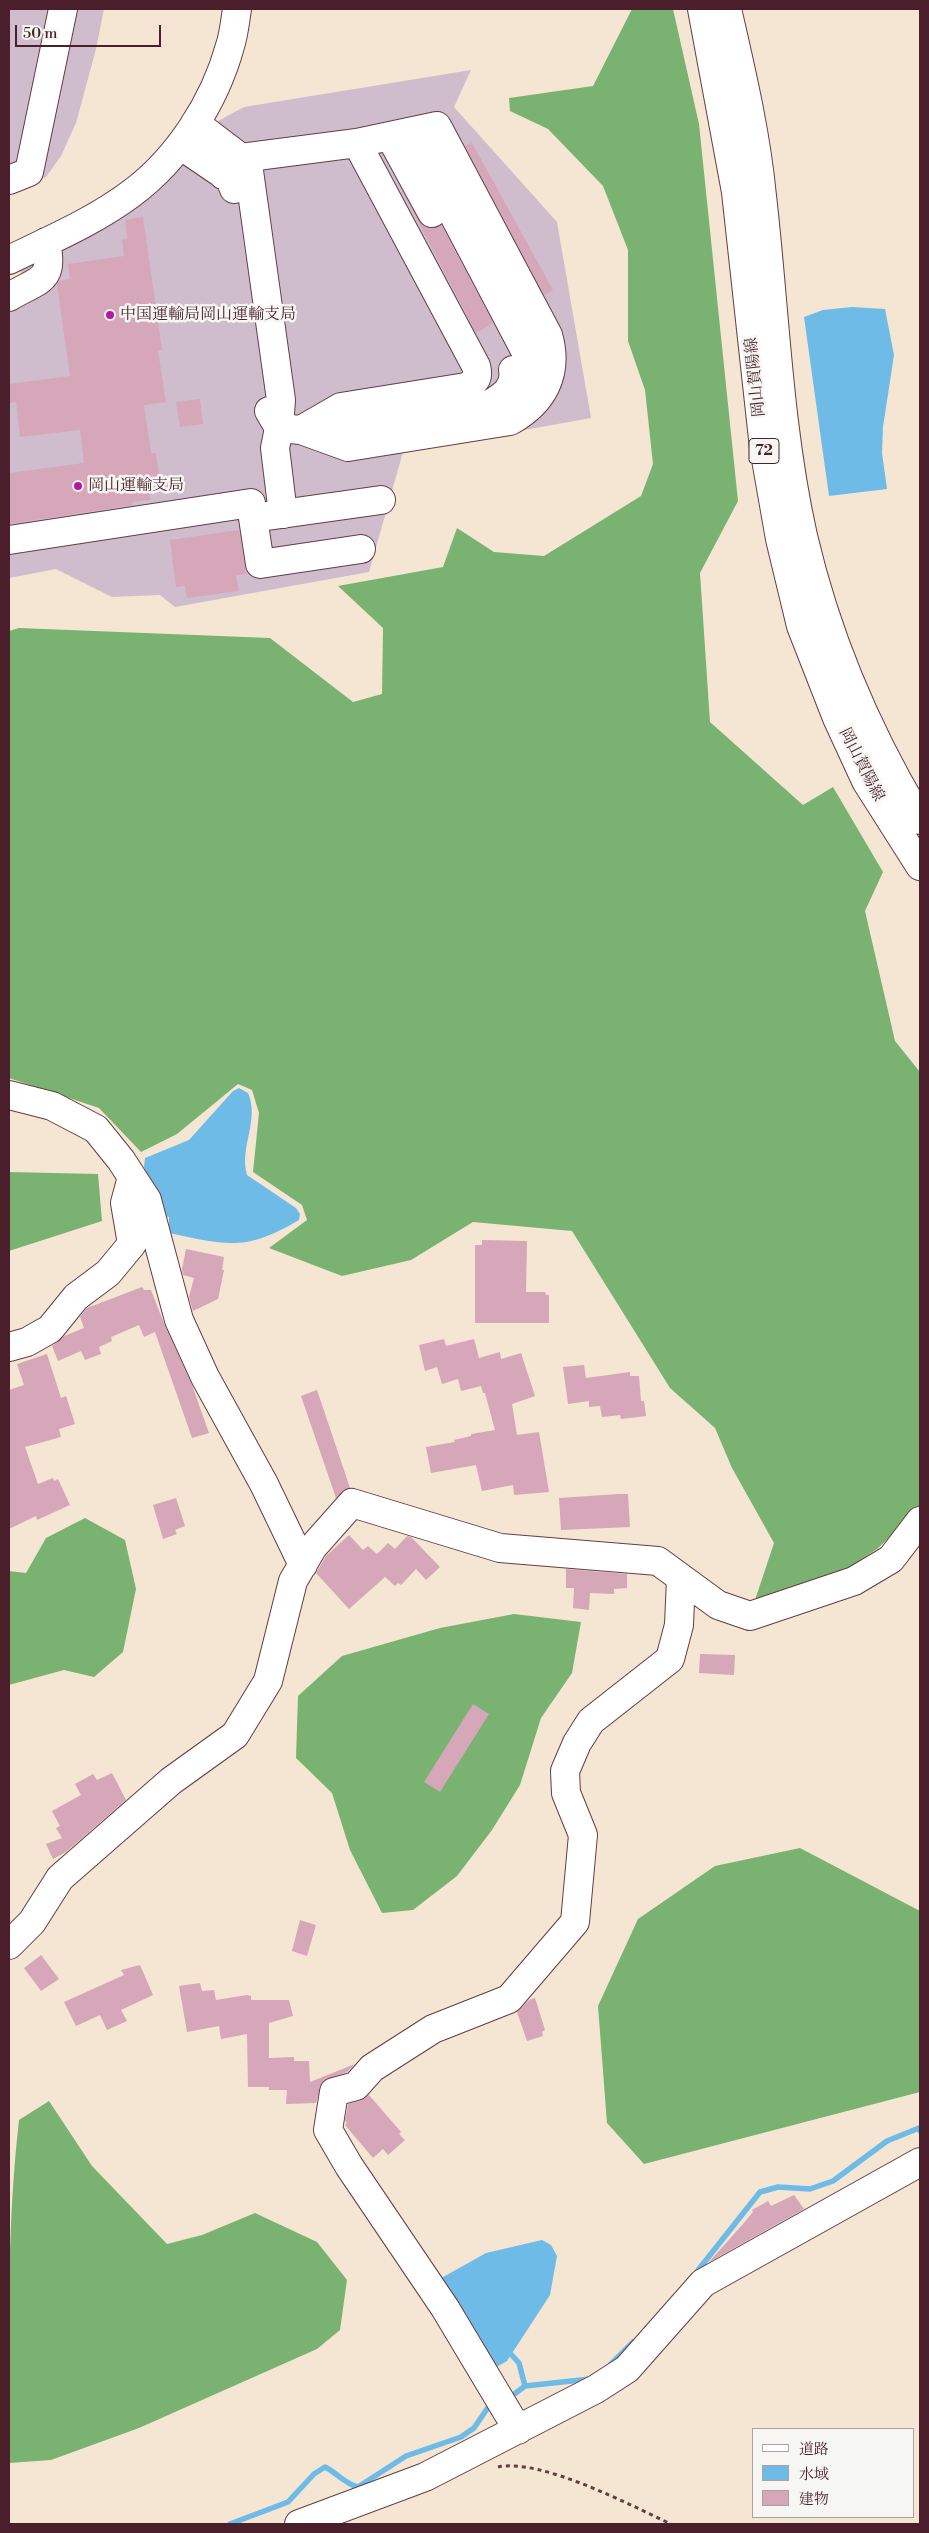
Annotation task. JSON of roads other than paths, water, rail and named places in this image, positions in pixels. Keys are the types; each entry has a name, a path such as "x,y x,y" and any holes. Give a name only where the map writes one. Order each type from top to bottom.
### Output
{"street":[{"path":"9,180 29,172 63,9"},
{"path":"9,260 97,216 133,193 187,134 216,85 222,70 230,46 237,9"},
{"name":"岡山賀陽線","path":"702,9 736,192 764,448 780,539 801,626 837,718 866,781 920,866"},
{"name":"岡山賀陽線","path":"727,9 741,69 762,193 786,449 803,536 826,617 858,706 888,766 920,820"},
{"path":"232,167 437,126 548,335 553,351 552,368 538,398 525,412 510,420 348,447 290,429"},
{"path":"187,134 232,167 249,171 281,400 290,429"},
{"path":"283,514 275,448 290,429 341,407 466,387 475,382 478,375 382,138"},
{"path":"290,429 346,427 490,404 502,397 511,386 514,375 512,362 382,138"},
{"path":"9,297 47,274 50,264 46,242"},
{"path":"253,518 381,500"},
{"path":"9,540 251,503 260,564 361,549"},
{"path":"9,1095 52,1106 96,1129 147,1200 179,1320 205,1377 264,1484 303,1565"},
{"path":"9,1347 27,1342 50,1329 76,1297 108,1273 132,1244 125,1202 132,1177"},
{"path":"9,1945 32,1922 60,1878 171,1781 236,1735 268,1681 293,1581 313,1547 352,1503 500,1548 658,1561 718,1605 750,1616 854,1581 890,1559 920,1520"},
{"path":"518,2430 445,2308 349,2166 328,2130 334,2092 356,2086 372,2068 433,2029 510,1999 575,1922 583,1835 566,1793 565,1771 577,1743 591,1721 670,1658 679,1625 681,1578"},
{"path":"299,2524 426,2477 596,2389 627,2368 703,2283 920,2162"}],"water":[{"path":"852,307 885,309 894,355 883,427 882,453 887,489 829,496 804,317 823,310"},
{"path":"239,1088 248,1093 252,1113 245,1154 247,1175 296,1208 300,1214 299,1220 264,1237 236,1243 206,1241 169,1233 169,1217 165,1216 144,1167 145,1158 189,1140 233,1091"},
{"path":"542,2240 551,2245 557,2256 550,2295 507,2361 493,2369 436,2281 486,2253"}],"waterway":[{"path":"695,2274 760,2192 778,2187 810,2189 833,2181 887,2141 919,2128 920,2131"},
{"path":"611,2364 633,2342"},
{"path":"508,2351 519,2363 525,2386"},
{"path":"509,2398 525,2386 590,2379"},
{"path":"230,2524 288,2502 314,2474 325,2467 358,2487 406,2456 461,2437 474,2428 489,2406"}],"place":[{"name":"中国運輸局岡山運輸支局","path":"110,315"},
{"name":"岡山運輸支局","path":"78,486"}]}
